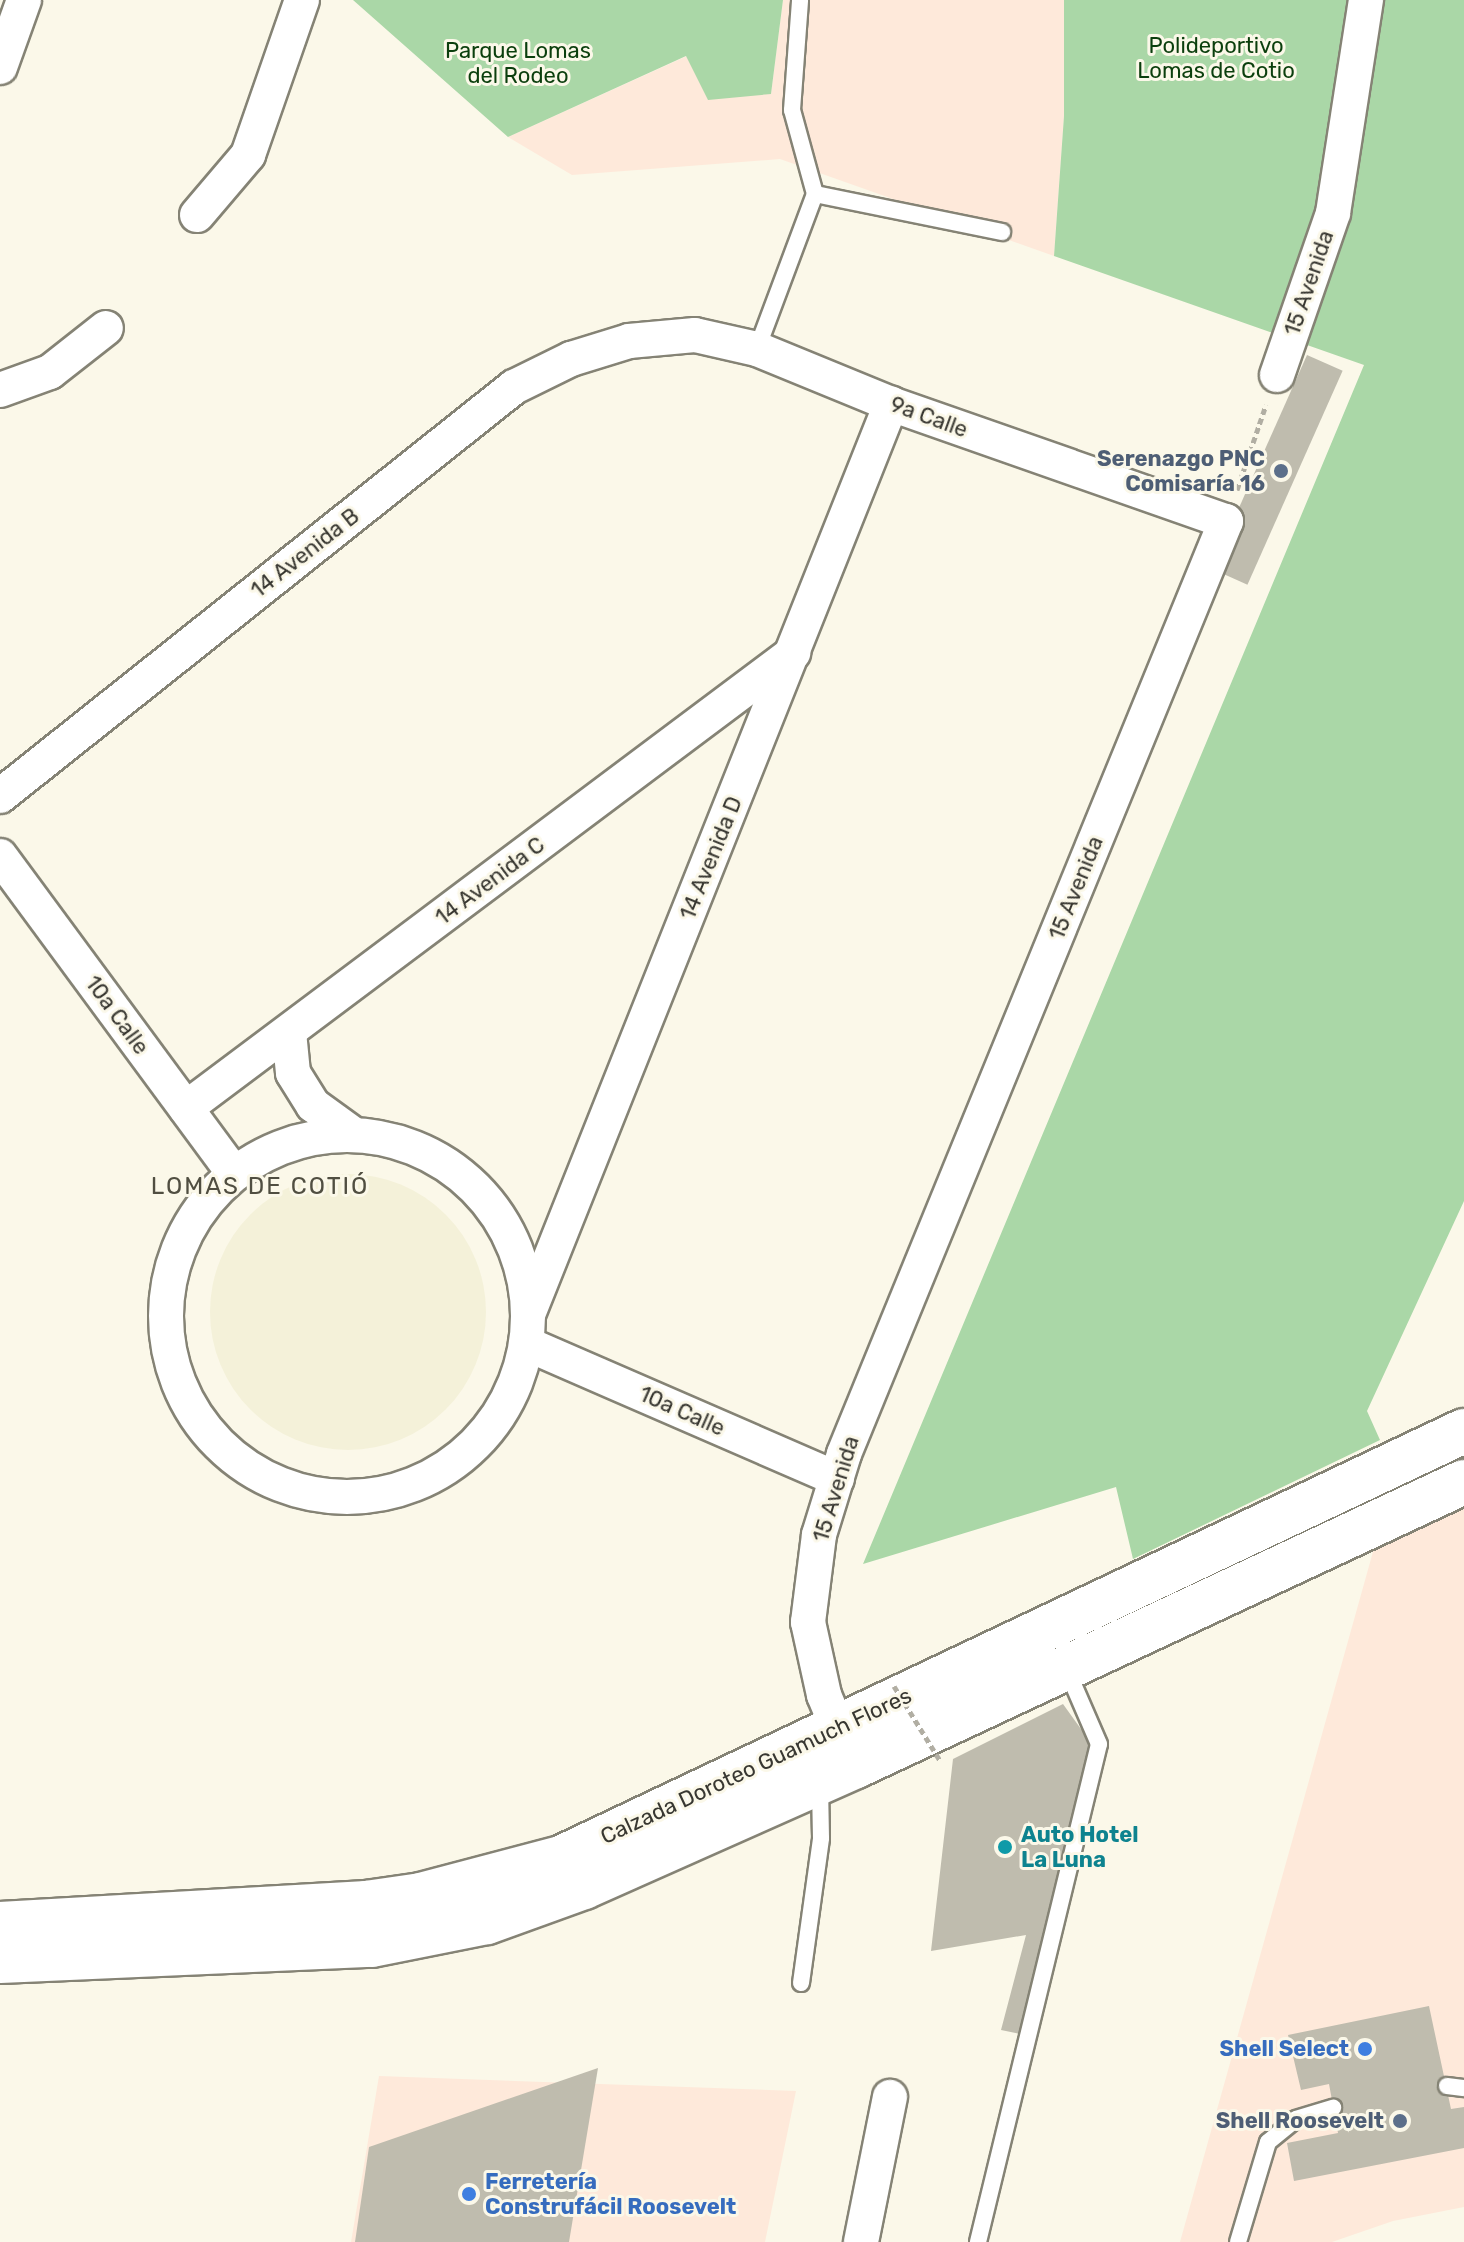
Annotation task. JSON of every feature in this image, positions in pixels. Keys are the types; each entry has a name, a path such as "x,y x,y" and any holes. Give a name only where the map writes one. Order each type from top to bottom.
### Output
{"main road":[{"name":"Calzada Doroteo Guamuch Flores","path":"0,1961 372,1945 487,1922 584,1887 837,1760 1464,1431"},
{"name":"Calzada Doroteo Guamuch Flores","path":"1054,1647 1464,1482"},
{"name":"Calzada Doroteo Guamuch Flores","path":"0,1924 366,1903 421,1895 561,1858 837,1760"}],"street":[{"path":"0,67 24,0"},
{"path":"197,215 248,155 302,0"},
{"name":"15 Avenida","path":"1277,375 1333,213 1366,0"},
{"path":"0,390 50,372 106,328"},
{"name":"9a Calle","path":"629,341 695,335 757,349 891,404 1226,521"},
{"name":"14 Avenida B","path":"0,796 514,387 571,359 629,341"},
{"name":"14 Avenida D","path":"234,1173 191,1225 173,1262 164,1315 172,1369 195,1418 231,1458 266,1478 331,1497 385,1493 436,1474 479,1441 510,1396 528,1328 891,404"},
{"name":"15 Avenida","path":"837,1760 808,1622 819,1535 837,1479 1226,521"},
{"name":"14 Avenida C","path":"186,1108 793,653"},
{"name":"10a Calle","path":"0,856 234,1173"},
{"path":"289,1032 293,1073 313,1105 353,1134"},
{"path":"234,1173 290,1143 353,1134 420,1150 456,1170 495,1209 520,1258 528,1328"},
{"name":"10a Calle","path":"528,1328 837,1479"},
{"path":"861,2242 890,2097"}],"lane":[{"path":"757,349 815,194 792,110 800,0"},
{"path":"815,194 1002,232"},
{"path":"978,2242 1099,1744 1054,1647"},
{"path":"801,1983 821,1838 837,1760"},
{"path":"1238,2242 1268,2142 1296,2119 1333,2108"}],"path":[{"path":"1226,521 1277,375"},
{"path":"894,1686 941,1762"}],"shaded area":[{"path":"783,0 1064,0 1064,116 1054,256 780,159 572,175 508,137 687,56 771,94"},
{"path":"362,1174 413,1190 436,1205 455,1224 476,1259 484,1285 484,1339 476,1365 463,1389 446,1410 425,1427 401,1440 362,1450 334,1450 283,1434 260,1419 241,1400 220,1365 212,1339 210,1298 226,1247 241,1224 260,1205 295,1184 321,1176"},
{"path":"1464,1505 1464,2207 1393,2221 1332,2242 1180,2242 1376,1541"},
{"path":"379,2076 796,2091 765,2242 351,2242"}],"green space":[{"name":"Parque Lomas del Rodeo","path":"353,0 783,0 771,94 708,100 686,56 508,137"},
{"name":"Polideportivo Lomas de Cotio","path":"1064,0 1464,0 1464,1201 1367,1411 1380,1440 1133,1559 1116,1487 863,1564 1364,365 1054,256 1064,116"}],"building":[{"name":"Serenazgo PNC Comisaría 16","path":"1307,355 1343,371 1247,585 1212,569"},
{"name":"Auto Hotel La Luna","path":"1063,1704 1091,1743 1025,2035 1001,2030 1026,1935 931,1951 953,1759"},
{"name":"Shell Roosevelt","path":"1429,2006 1451,2109 1464,2107 1464,2148 1294,2181 1287,2143 1338,2133 1329,2084 1301,2090 1288,2035"},
{"name":"Ferretería Construfácil Roosevelt","path":"598,2068 569,2242 355,2242 369,2147"}],"place":[{"name":"Serenazgo PNC Comisaría 16","path":"1281,471"},
{"name":"Auto Hotel La Luna","path":"1005,1847"},
{"name":"Shell Select","path":"1365,2049"},
{"name":"Shell Roosevelt","path":"1400,2121"},
{"name":"Ferretería Construfácil Roosevelt","path":"469,2194"}],"district":[{"name":"LOMAS DE COTIÓ","path":"260,1187"}]}
